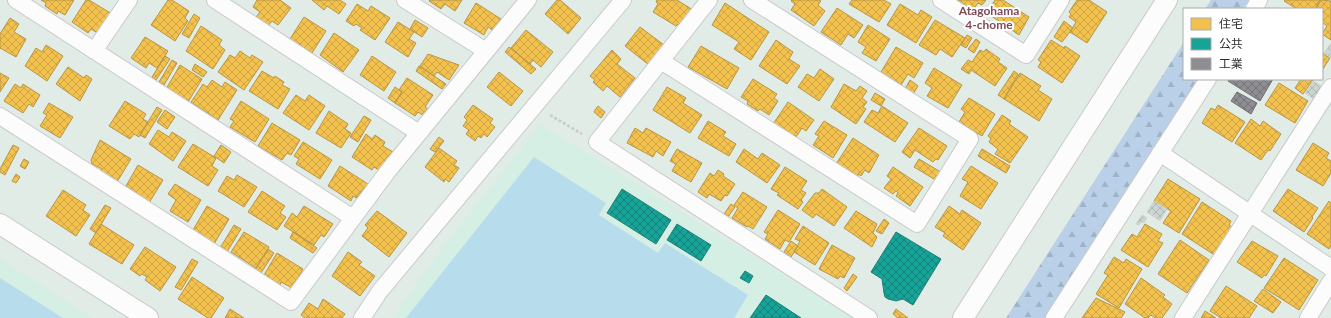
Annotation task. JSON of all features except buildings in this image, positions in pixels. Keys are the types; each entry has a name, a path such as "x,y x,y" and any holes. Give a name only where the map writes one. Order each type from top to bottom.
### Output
{"street":[{"path":"16,0 353,218"},
{"path":"94,51 129,0"},
{"path":"215,0 419,133"},
{"path":"405,0 486,51"},
{"path":"0,116 291,302 388,171 528,0"},
{"path":"362,318 380,291 623,0"},
{"path":"709,0 597,142 869,318"},
{"path":"661,61 917,224 970,139 752,0"},
{"path":"941,0 1026,54 1061,0"},
{"path":"963,318 1167,0"},
{"path":"1054,318 1207,80"},
{"path":"1183,318 1331,87"},
{"path":"1160,152 1331,268"},
{"path":"0,224 148,318"},
{"path":"1308,318 1331,281"}],"path":[{"path":"534,106 597,142"}],"shaded area":[{"path":"540,124 854,318 393,318 434,258"},
{"path":"534,157 606,203 599,215 658,253 665,243 748,295 734,318 406,318"},
{"path":"0,258 93,318 0,318"},
{"path":"0,278 63,318 0,318"}],"green space":[{"path":"1211,0 1249,0 1244,8 1206,8"},
{"path":"1183,44 1183,80 1198,80 1046,318 1006,318"}],"district":[{"name":"Atagohama 4-chome","path":"989,18"}]}
